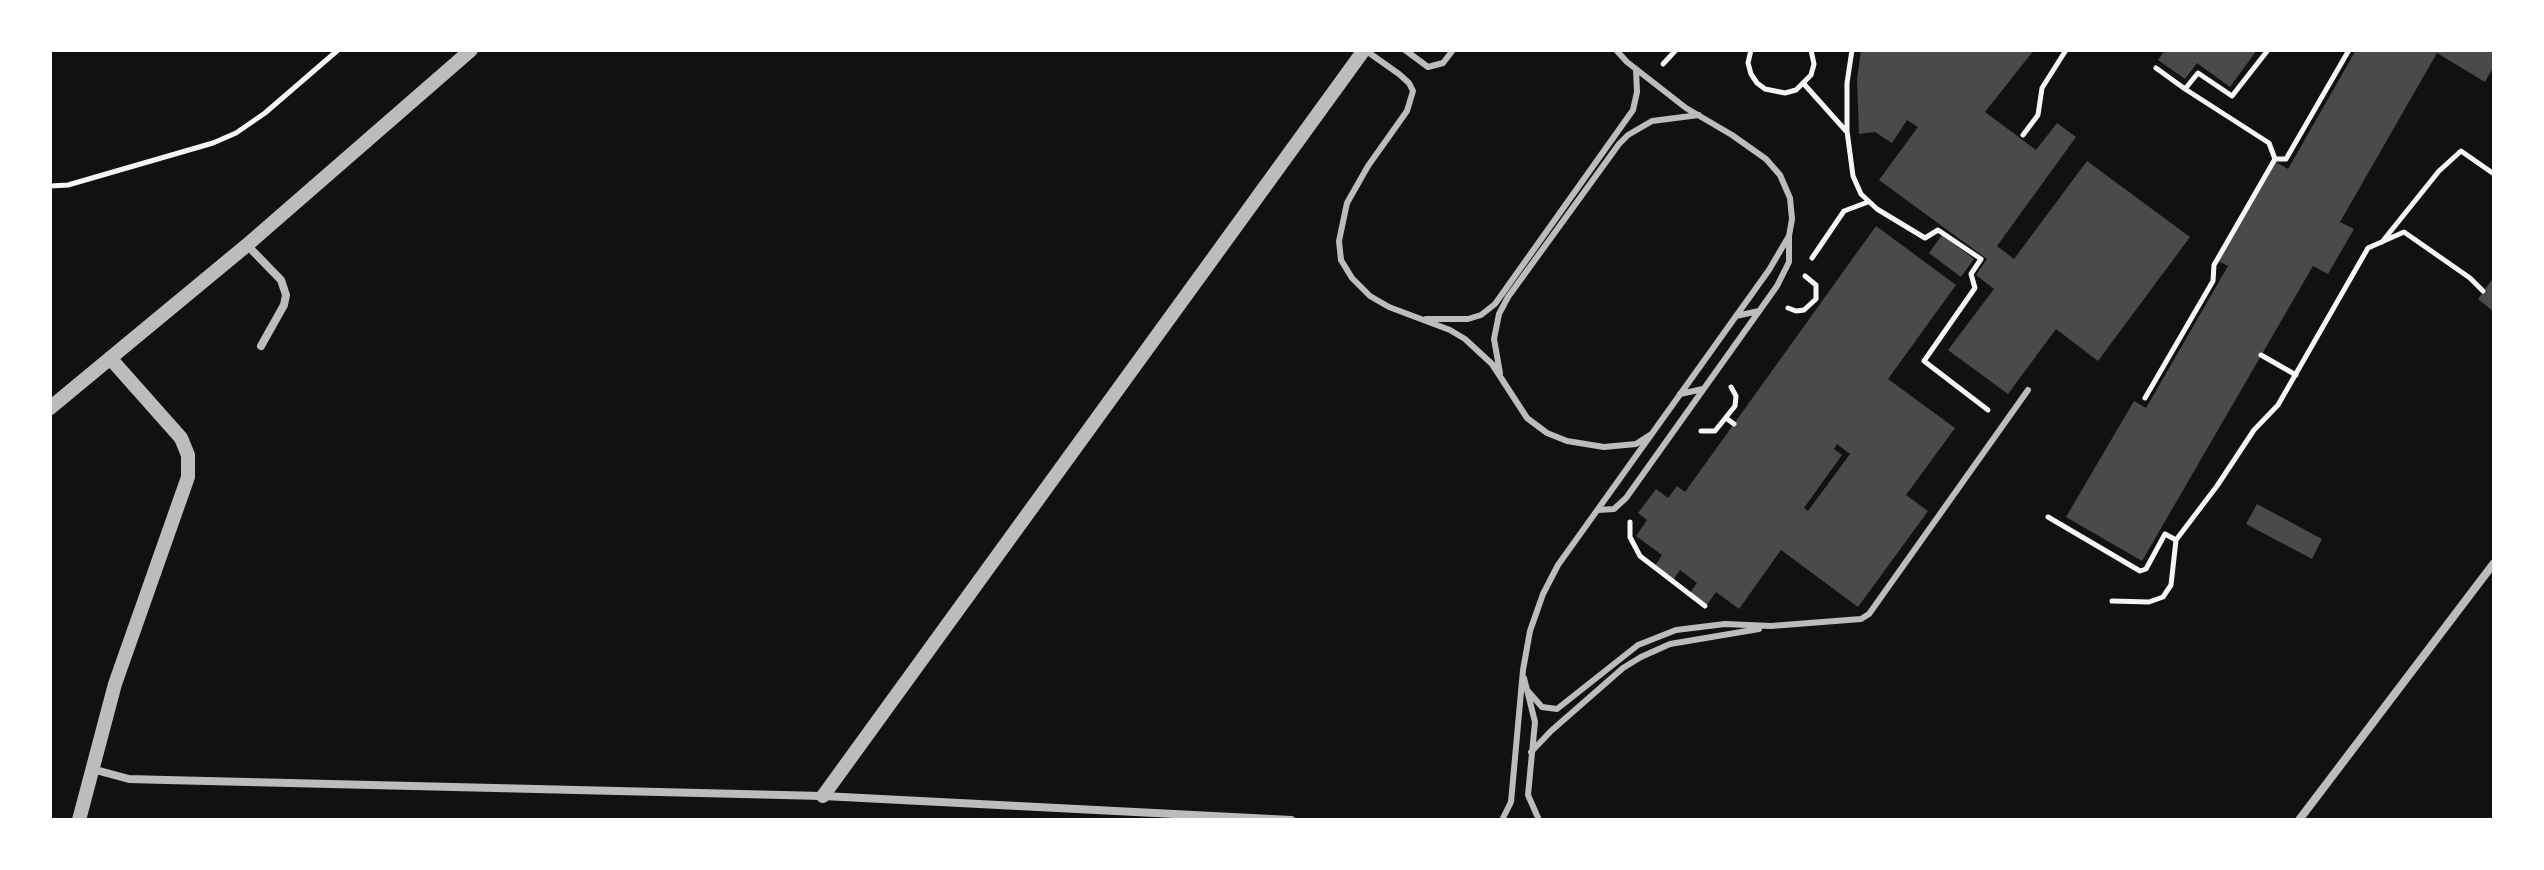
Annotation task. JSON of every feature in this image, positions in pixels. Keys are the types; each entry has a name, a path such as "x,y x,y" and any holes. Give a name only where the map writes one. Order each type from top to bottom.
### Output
{"street":[{"path":"50,408 247,245 471,50"},
{"path":"823,796 1365,50"},
{"path":"247,245 281,280 286,295 284,305 261,346"},
{"path":"79,820 115,684 183,492 188,466 188,455 181,438 110,358"},
{"path":"2299,820 2494,563"},
{"path":"92,769 129,779 823,796 1291,820"}],"lane":[{"path":"1365,50 1399,74 1413,91 1407,111 1361,176 1347,203 1339,241 1341,260 1352,278 1370,296 1465,339 1492,364 1527,418 1547,433 1567,441 1604,447 1636,444 1653,433"},
{"path":"1405,50 1428,67 1443,63 1453,50"},
{"path":"1598,510 1619,506 1786,272 1791,252 1790,198 1780,175 1766,159 1699,115 1636,69 1616,50"},
{"path":"1421,319 1468,319 1481,315 1495,304 1633,110 1637,92 1636,69"},
{"path":"1503,384 1494,348 1499,314 1508,297 1619,144 1652,121 1699,115"},
{"path":"1502,820 1511,802 1523,670 1530,631 1543,594 1558,565 1769,270 1789,236"},
{"path":"1736,316 1759,311"},
{"path":"1680,394 1703,389"},
{"path":"1531,752 1623,668 1670,644 1771,626 1861,619 1869,614 2028,390"},
{"path":"1527,690 1542,707 1557,709 1619,657 1656,636 1698,627 1771,626"},
{"path":"1523,670 1535,722 1528,795 1539,820"}],"path":[{"path":"50,186 68,185 213,143 236,133 265,113 338,50"},
{"path":"1751,50 1748,63 1751,74 1765,89 1785,93 1804,84 1814,64 1811,50"},
{"path":"1852,50 1847,83 1847,131 1853,176 1861,194 1868,202 1925,238 1938,230 1981,259 1971,274 1975,288 1924,361 2004,423"},
{"path":"2023,135 2038,115 2042,88 2066,50"},
{"path":"2185,89 2198,73 2232,96 2268,50"},
{"path":"2275,159 2286,159 2349,50"},
{"path":"2156,68 2269,143 2275,159"},
{"path":"1804,84 1847,131"},
{"path":"2381,243 2439,171 2461,151 2494,174"},
{"path":"2145,398 2213,281 2214,265 2275,159"},
{"path":"1810,261 1844,211 1868,202"},
{"path":"2112,601 2149,602 2163,597 2171,585 2176,540 2254,430 2278,405 2368,248 2404,232 2470,278 2483,291"},
{"path":"1786,306 1801,311 1815,306 1816,285 1803,275 1794,283"},
{"path":"2261,355 2296,375"},
{"path":"1698,429 1715,431 1726,418 1736,401 1734,391 1729,386"},
{"path":"1726,418 1734,424"},
{"path":"1630,514 1630,537 1640,556 1712,611 1726,614 1737,625"},
{"path":"2048,517 2140,571 2146,569 2165,534 2176,540"}],"building":[{"path":"1861,50 2034,50 1985,112 2036,150 2057,123 2076,137 1997,246 2014,259 2087,161 2190,237 2098,361 2056,329 2008,394 1948,350 1994,289 1976,275 1987,259 1879,180 1918,127 1907,120 1892,143 1875,132 1859,134 1857,79"},
{"path":"2165,50 2257,50 2230,87 2197,63 2185,79 2158,60"},
{"path":"2356,50 2494,50 2494,66 2485,82 2437,53 2340,222 2354,229 2328,274 2313,266 2142,561 2066,517 2134,401 2146,408 2228,266 2218,261 2276,162 2288,169"},
{"path":"1876,226 1956,285 1888,379 1955,428 1906,495 1928,511 1858,607 1781,550 1739,609 1716,592 1707,605 1690,593 1697,583 1680,570 1673,580 1654,567 1662,555 1636,536 1647,520 1638,513 1656,489 1668,498 1677,486 1685,492","holes":["1837,444 1850,454 1808,511 1804,508 1842,455 1834,449"]},
{"path":"1942,235 1974,259 1961,277 1929,253"},
{"path":"2494,277 2494,312 2478,299"},
{"path":"2257,504 2322,539 2312,559 2246,524"}]}
